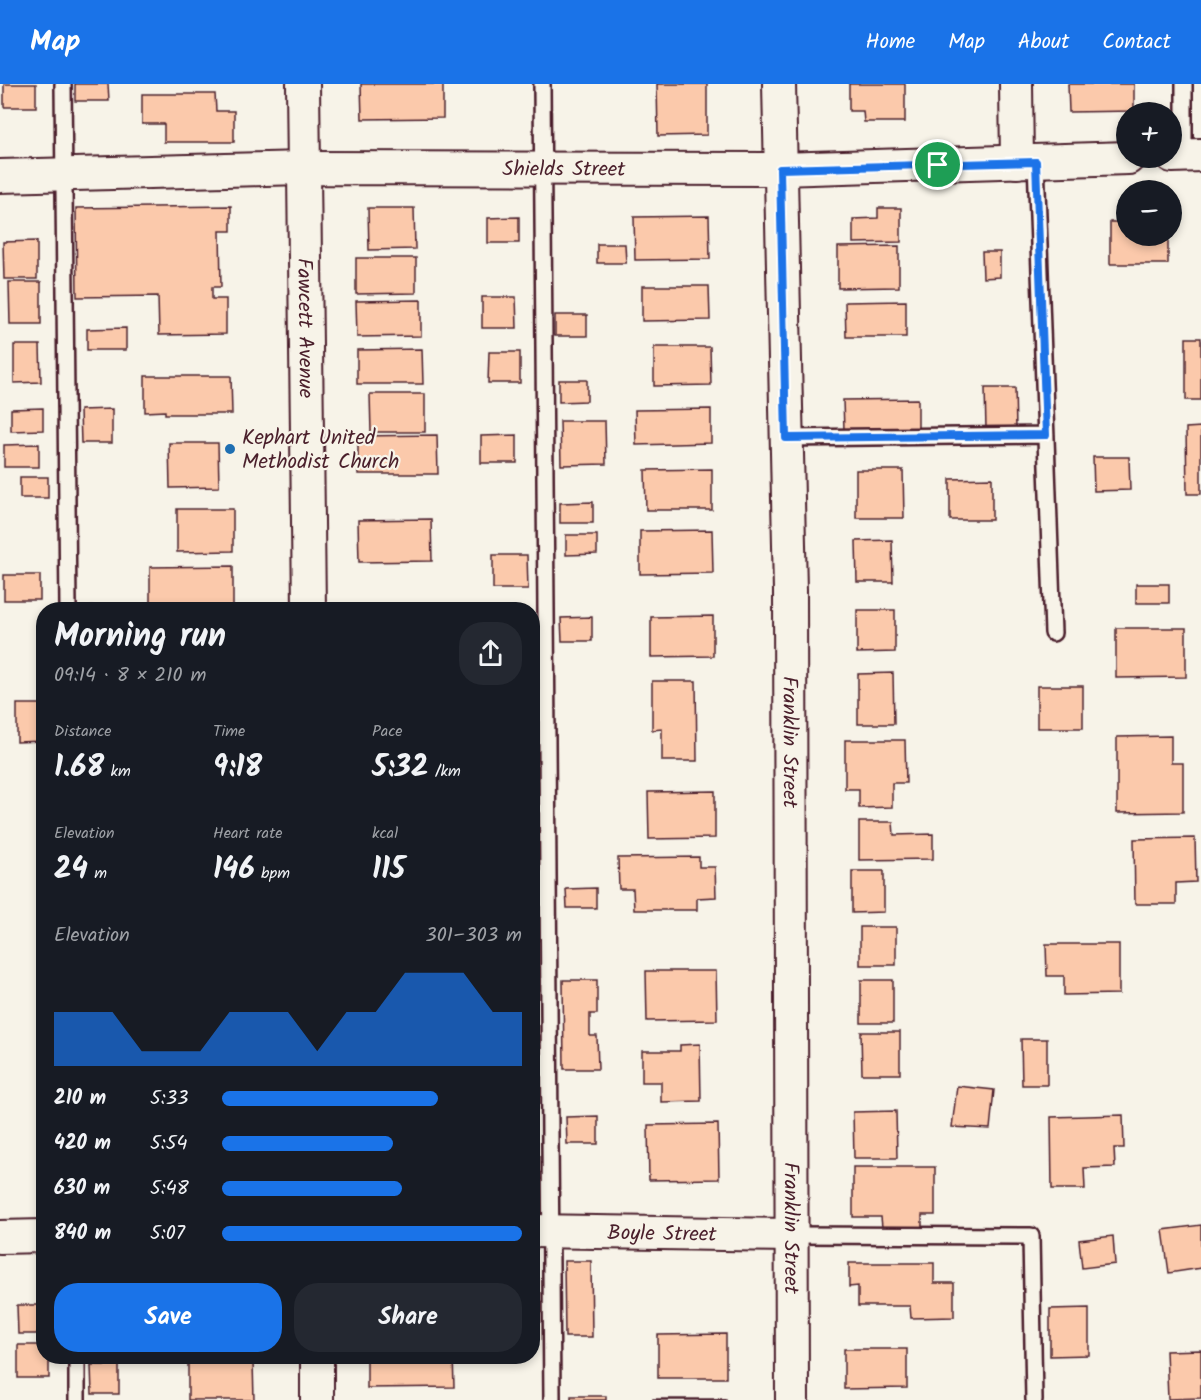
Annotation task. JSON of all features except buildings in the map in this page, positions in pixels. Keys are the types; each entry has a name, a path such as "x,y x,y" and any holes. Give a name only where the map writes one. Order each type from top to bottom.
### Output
{"street":[{"name":"Fawcett Avenue","path":"303,84 309,602"},
{"name":"Franklin Street","path":"778,84 790,603 792,1400"},
{"path":"1016,84 1026,162"},
{"name":"Shields Street","path":"0,176 303,168 780,169 1116,158"},
{"name":"Boyle Street","path":"542,1232 792,1235"},
{"path":"0,1237 36,1236"},
{"path":"317,1364 318,1400"}],"lane":[{"path":"63,84 62,175 68,602"},
{"path":"542,84 542,1232 552,1400"},
{"path":"1184,84 1185,155"},
{"path":"1026,162 1046,435 1053,633"},
{"path":"786,438 1046,435"},
{"path":"792,1235 1031,1236 1034,1400"},
{"path":"77,1364 77,1400"}],"place":[{"name":"Kephart United Methodist Church","path":"230,449"}],"route":[{"path":"1036,162 1046,435 786,438 780,169 938,165 1036,162"}]}
